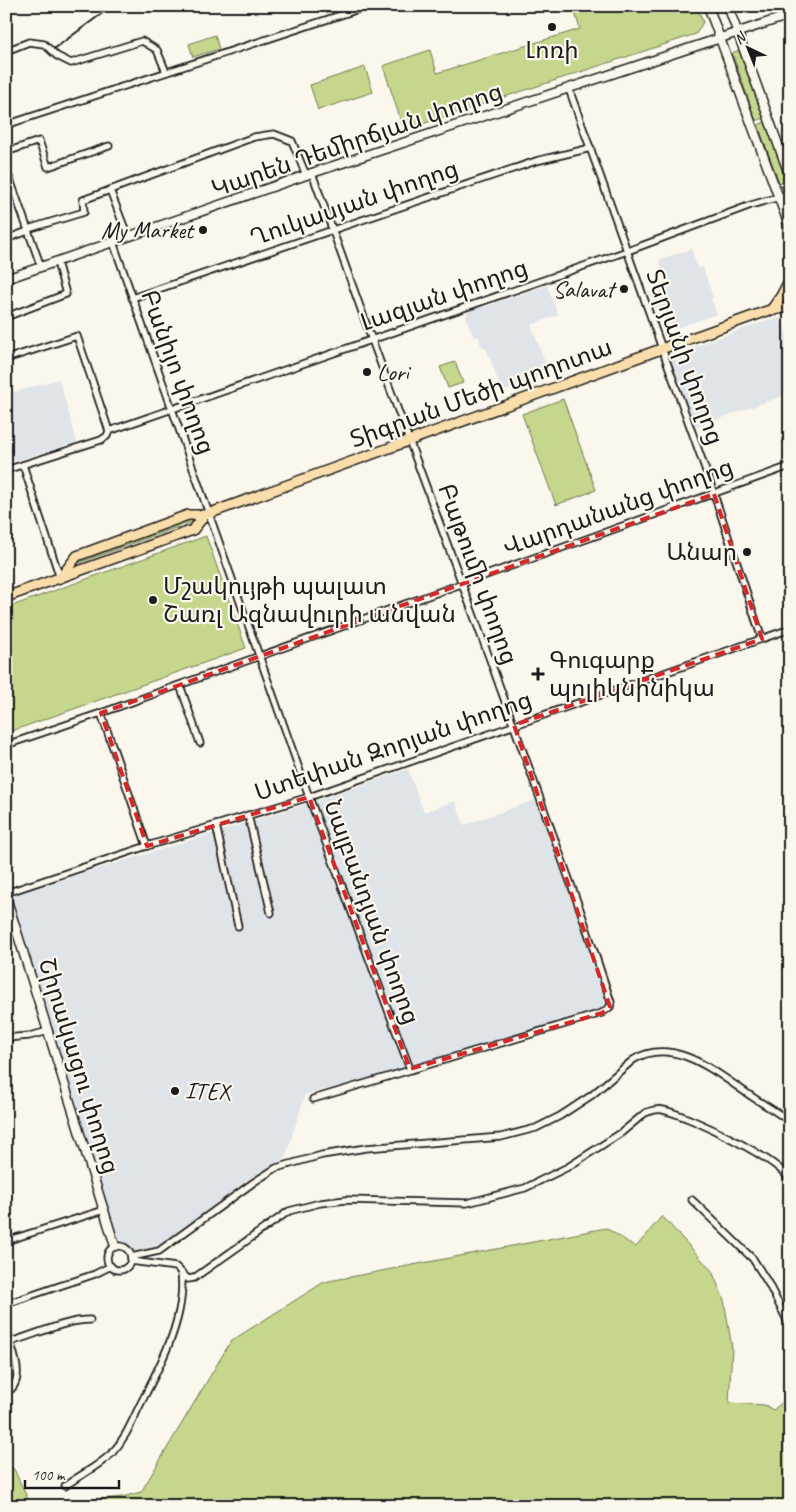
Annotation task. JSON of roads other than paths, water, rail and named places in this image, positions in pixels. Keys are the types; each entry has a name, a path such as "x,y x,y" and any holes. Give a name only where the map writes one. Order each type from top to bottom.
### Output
{"main road":[{"path":"771,310 790,278"},
{"name":"Տիգրան Մեծի պողոտա","path":"771,310 790,296"},
{"name":"Տիգրան Մեծի պողոտա","path":"60,578 77,556 188,515 207,514 771,310 790,307"},
{"name":"Տիգրան Մեծի պողոտա","path":"6,597 192,530 207,514"}],"street":[{"path":"6,125 368,6"},
{"path":"708,6 790,228"},
{"path":"728,6 790,177"},
{"name":"Կարեն Դեմիրճյան փողոց","path":"6,279 309,174 790,14"},
{"path":"6,51 29,42 44,44 57,56 71,63 142,41 157,50 166,72"},
{"name":"Տերյանի փողոց","path":"569,89 714,494 762,639"},
{"name":"Բաթումի փողոց","path":"28,230 84,212 83,200 254,137 274,134 292,141 309,174 332,230 514,725 611,1002 610,1007 602,1013 410,1069"},
{"path":"6,152 39,141 48,167 109,146"},
{"name":"Ղուկասյան փողոց","path":"132,298 536,161 591,148"},
{"path":"6,168 40,267"},
{"path":"110,190 128,237"},
{"name":"Լազյան փողոց","path":"6,470 101,440 107,436 109,431 790,194"},
{"path":"6,239 28,230"},
{"name":"Բանիյո փողոց","path":"112,242 207,514"},
{"path":"6,317 66,294 57,262"},
{"path":"6,360 76,336 109,431"},
{"path":"23,465 60,578"},
{"name":"Վարդանանց փողոց","path":"6,745 102,713 790,466"},
{"name":"Նալբանդյան փողոց","path":"207,514 410,1069"},
{"name":"Ստեփան Զորյան փողոց","path":"6,893 147,846 309,797 790,629"},
{"path":"180,685 200,743"},
{"path":"102,713 147,846"},
{"path":"248,816 271,913"},
{"path":"216,825 238,926"},
{"name":"Շիրակացու փողոց","path":"6,897 115,1246"},
{"path":"6,1038 30,1036 49,1031"},
{"path":"131,1259 159,1251 276,1168 322,1155 366,1148 501,1137 536,1128 560,1116 592,1095 633,1060 654,1052 672,1053 692,1059 725,1078 790,1122"},
{"path":"313,1098 410,1069"},
{"path":"131,1259 176,1267 188,1279 194,1278 281,1215 304,1206 346,1200 467,1203 525,1188 568,1167 620,1134 645,1113 653,1110 662,1109 705,1126 767,1159 786,1173 790,1180"},
{"path":"692,1200 753,1259 768,1283 790,1326"},
{"path":"6,1241 104,1210"},
{"path":"115,1246 122,1246 126,1248 131,1259 129,1265 121,1270 110,1266 107,1255 115,1246"},
{"path":"6,1304 96,1274 110,1266"},
{"path":"64,1486 112,1453 129,1430 158,1372 175,1324 179,1311 182,1282 180,1270"},
{"path":"10,1342 78,1320 90,1320"},
{"path":"6,1393 13,1389 18,1381 17,1369 7,1332"},
{"path":"6,1356 7,1332"}],"railway":[{"path":"54,49 112,6"}],"place":[{"name":"Լոռի","path":"552,27"},
{"name":"My Market","path":"203,230"},
{"name":"Salavat","path":"624,289"},
{"name":"Lori","path":"367,372"},
{"name":"Անար","path":"747,552"},
{"name":"Մշակույթի պալատ Շառլ Ազնավուրի անվան","path":"153,600"},
{"name":"Գուգարք պոլիկնինիկա","path":"538,674"},
{"name":"ITEX","path":"175,1091"}]}
